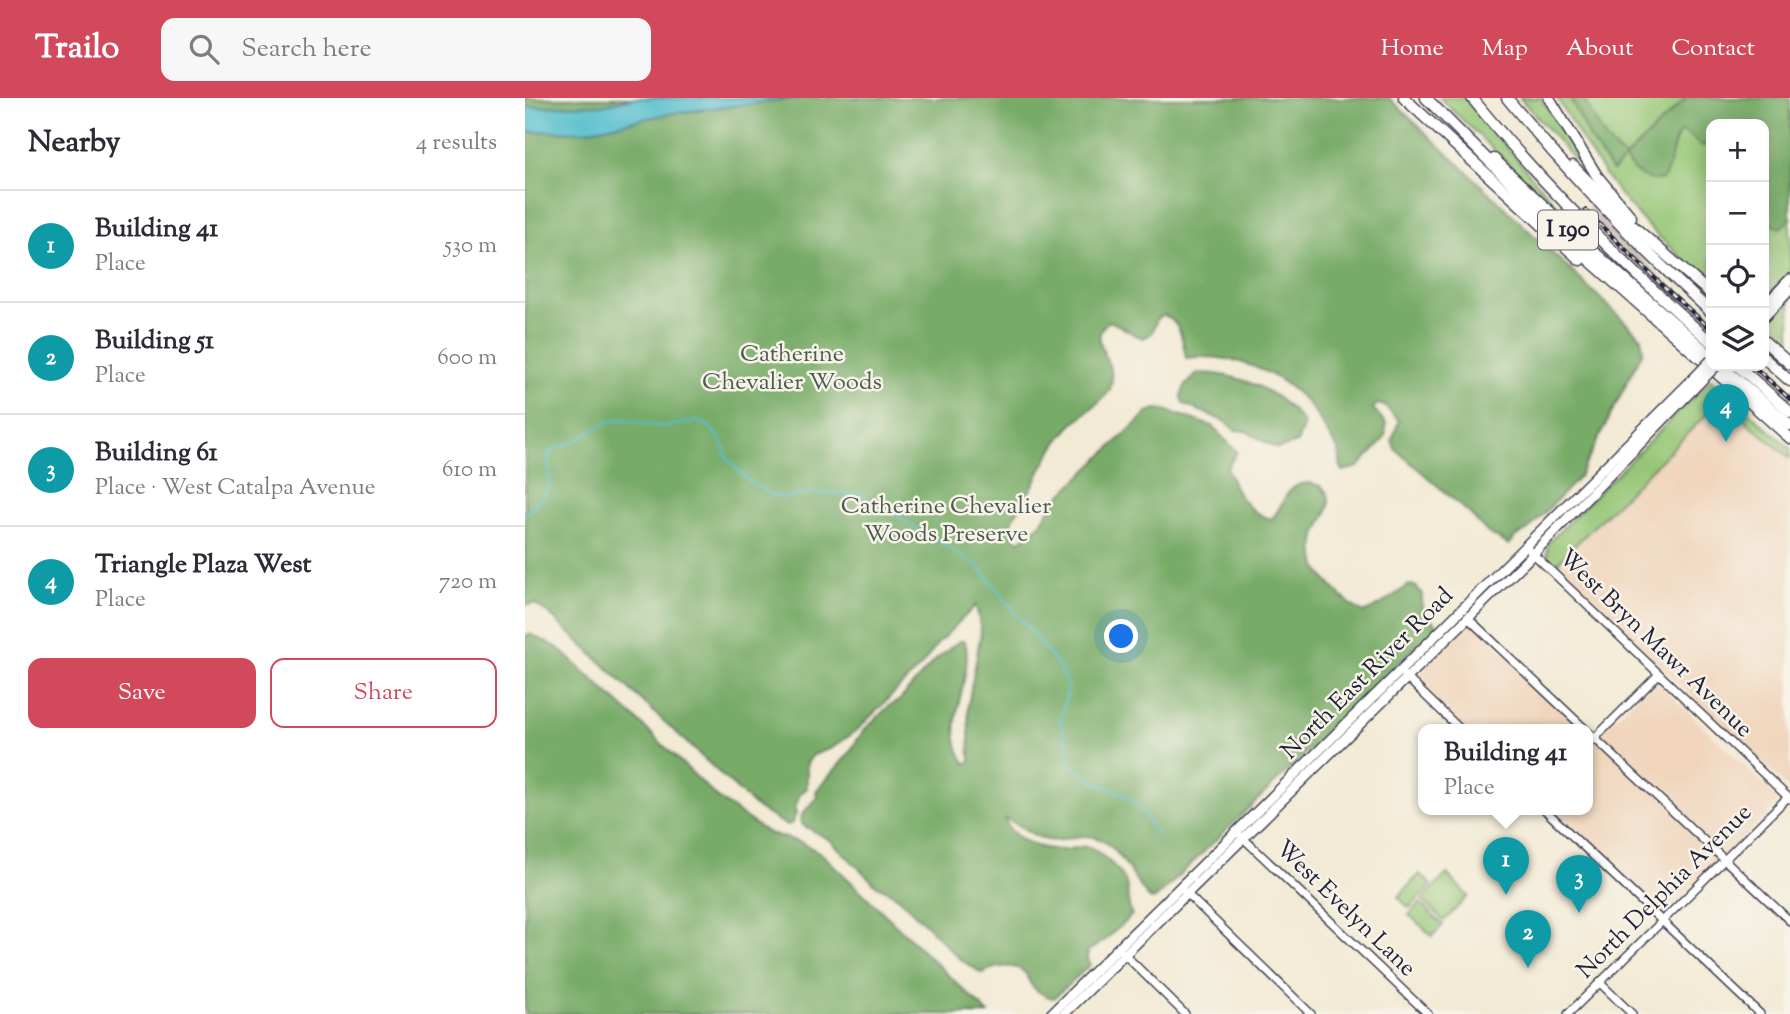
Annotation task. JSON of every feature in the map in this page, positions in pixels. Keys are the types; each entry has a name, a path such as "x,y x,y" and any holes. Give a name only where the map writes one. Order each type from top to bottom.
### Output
{"highway":[{"path":"1404,98 1558,242 1656,322 1790,438"},
{"path":"1428,98 1548,222 1656,322"},
{"name":"I 190","path":"1428,98 1706,353"},
{"path":"1472,98 1586,226 1706,338"},
{"path":"1478,98 1518,151"},
{"path":"1507,98 1526,113 1612,208 1668,255"},
{"path":"1507,98 1593,198 1707,308"},
{"name":"I 190","path":"1549,98 1597,176 1627,214 1706,289"},
{"path":"1769,345 1790,363"},
{"path":"1769,362 1790,381"},
{"path":"1728,371 1790,425"},
{"path":"1744,371 1790,412"}],"main road":[{"path":"1769,301 1790,279"},
{"path":"1769,312 1790,290"},
{"name":"North East River Road","path":"1403,674 1468,618 1533,554 1696,381 1706,366"},
{"name":"North East River Road","path":"1051,1014 1121,951 1403,674 1525,546 1709,371"},
{"name":"North East River Road","path":"1064,1014 1121,951"}],"street":[{"name":"West Bryn Mawr Avenue","path":"1525,546 1789,798"},
{"path":"1468,618 1581,724"},
{"path":"1403,674 1455,724"},
{"path":"1659,674 1595,738 1790,922"},
{"name":"North Delphia Avenue","path":"1568,1014 1789,798"},
{"path":"1550,815 1759,1014"},
{"name":"West Evelyn Lane","path":"1239,834 1428,1014"},
{"path":"1183,890 1311,1014"},
{"path":"1121,951 1185,1014"},
{"path":"1600,983 1632,1014"}],"shaded area":[{"path":"1590,206 1662,278 1706,317 1706,329 1584,212"},
{"path":"1721,400 1790,458 1790,789 1554,566"},
{"path":"1471,620 1579,724 1457,724 1411,680"},
{"path":"1654,679 1780,801 1663,921 1552,815 1593,815 1593,737 1595,739"}],"green space":[{"path":"525,98 634,98 601,105 525,107"},
{"name":"Catherine Chevalier Woods","path":"801,98 1389,98 1641,337 1643,351 1579,477 1527,531 1516,536 1509,545 1488,533 1469,513 1395,449 1392,440 1399,421 1385,406 1377,404 1373,408 1386,424 1385,437 1358,467 1343,471 1338,449 1313,410 1297,393 1269,373 1221,358 1186,358 1178,327 1164,315 1157,319 1152,333 1144,338 1109,321 1102,328 1101,344 1112,379 1110,389 1066,431 1052,450 1014,517 1012,525 1015,539 1020,541 1041,523 1063,493 1148,412 1165,410 1212,426 1237,452 1227,468 1230,477 1243,500 1262,516 1271,519 1296,486 1306,483 1322,487 1328,496 1329,506 1316,536 1316,561 1326,580 1352,605 1364,613 1409,585 1415,586 1422,593 1425,612 1438,625 1155,899 1151,900 1144,892 1124,861 1108,844 1087,836 1049,840 1005,819 1014,833 1038,846 1064,850 1085,846 1092,848 1115,867 1126,883 1132,915 1104,941 1088,951 1087,959 1090,965 1054,998 1037,991 1021,970 998,967 982,973 961,960 897,896 877,886 830,840 800,821 803,813 817,798 816,791 848,755 863,731 890,705 899,701 932,663 959,641 965,641 967,656 955,734 958,749 966,764 970,761 968,706 981,632 976,605 939,642 921,666 856,731 832,748 813,755 807,762 807,788 800,794 791,824 786,825 757,808 549,614 535,604 525,605 525,132 585,131 673,113"},
{"path":"1440,98 1464,98 1572,223 1556,210"},
{"path":"1520,98 1541,98 1591,178"},
{"path":"1557,98 1790,98 1790,273 1769,295 1769,119 1706,119 1706,279 1634,211 1587,148"},
{"path":"1570,98 1583,98 1606,140 1625,158 1686,98 1790,98 1790,219 1780,228 1769,221 1769,119 1706,119 1706,145 1703,146 1681,131 1662,180 1645,178 1632,169 1625,159 1612,171 1593,144"},
{"path":"1790,298 1790,353 1769,334 1769,320"},
{"path":"1198,373 1229,376 1270,393 1294,412 1304,424 1297,443 1277,449 1246,431 1235,430 1224,421 1184,404 1181,396 1185,386"},
{"path":"1711,379 1790,448 1790,458 1721,400 1554,566 1547,558 1548,543"},
{"path":"530,634 557,647 720,800 768,833 800,842 821,853 989,1014 525,1014 525,636"},
{"path":"1420,874 1432,885 1409,908 1398,897"},
{"path":"1447,874 1468,896 1444,921 1422,900"},
{"path":"1420,903 1443,925 1432,936 1409,915"}],"water":[{"path":"634,98 801,98 673,113 585,131 525,132 525,107 601,105"}],"waterway":[{"path":"525,515 550,487 548,455 554,449 572,443 608,422 623,419 661,427 698,421 710,427 721,440 727,458 748,480 772,495 784,498 814,493 863,495 979,567 1061,669 1068,689 1060,721 1069,746 1068,757 1072,765 1095,782 1127,796 1142,810 1157,836"}],"railway":[{"path":"1585,210 1706,325"},
{"path":"1759,371 1790,399"}],"place":[{"name":"Triangle Plaza West","path":"1726,442"},
{"name":"Building 41","path":"1506,895"},
{"name":"Building 61","path":"1579,913"},
{"name":"Building 51","path":"1528,968"}],"park label":[{"name":"Catherine Chevalier Woods Preserve","path":"946,521"}]}
